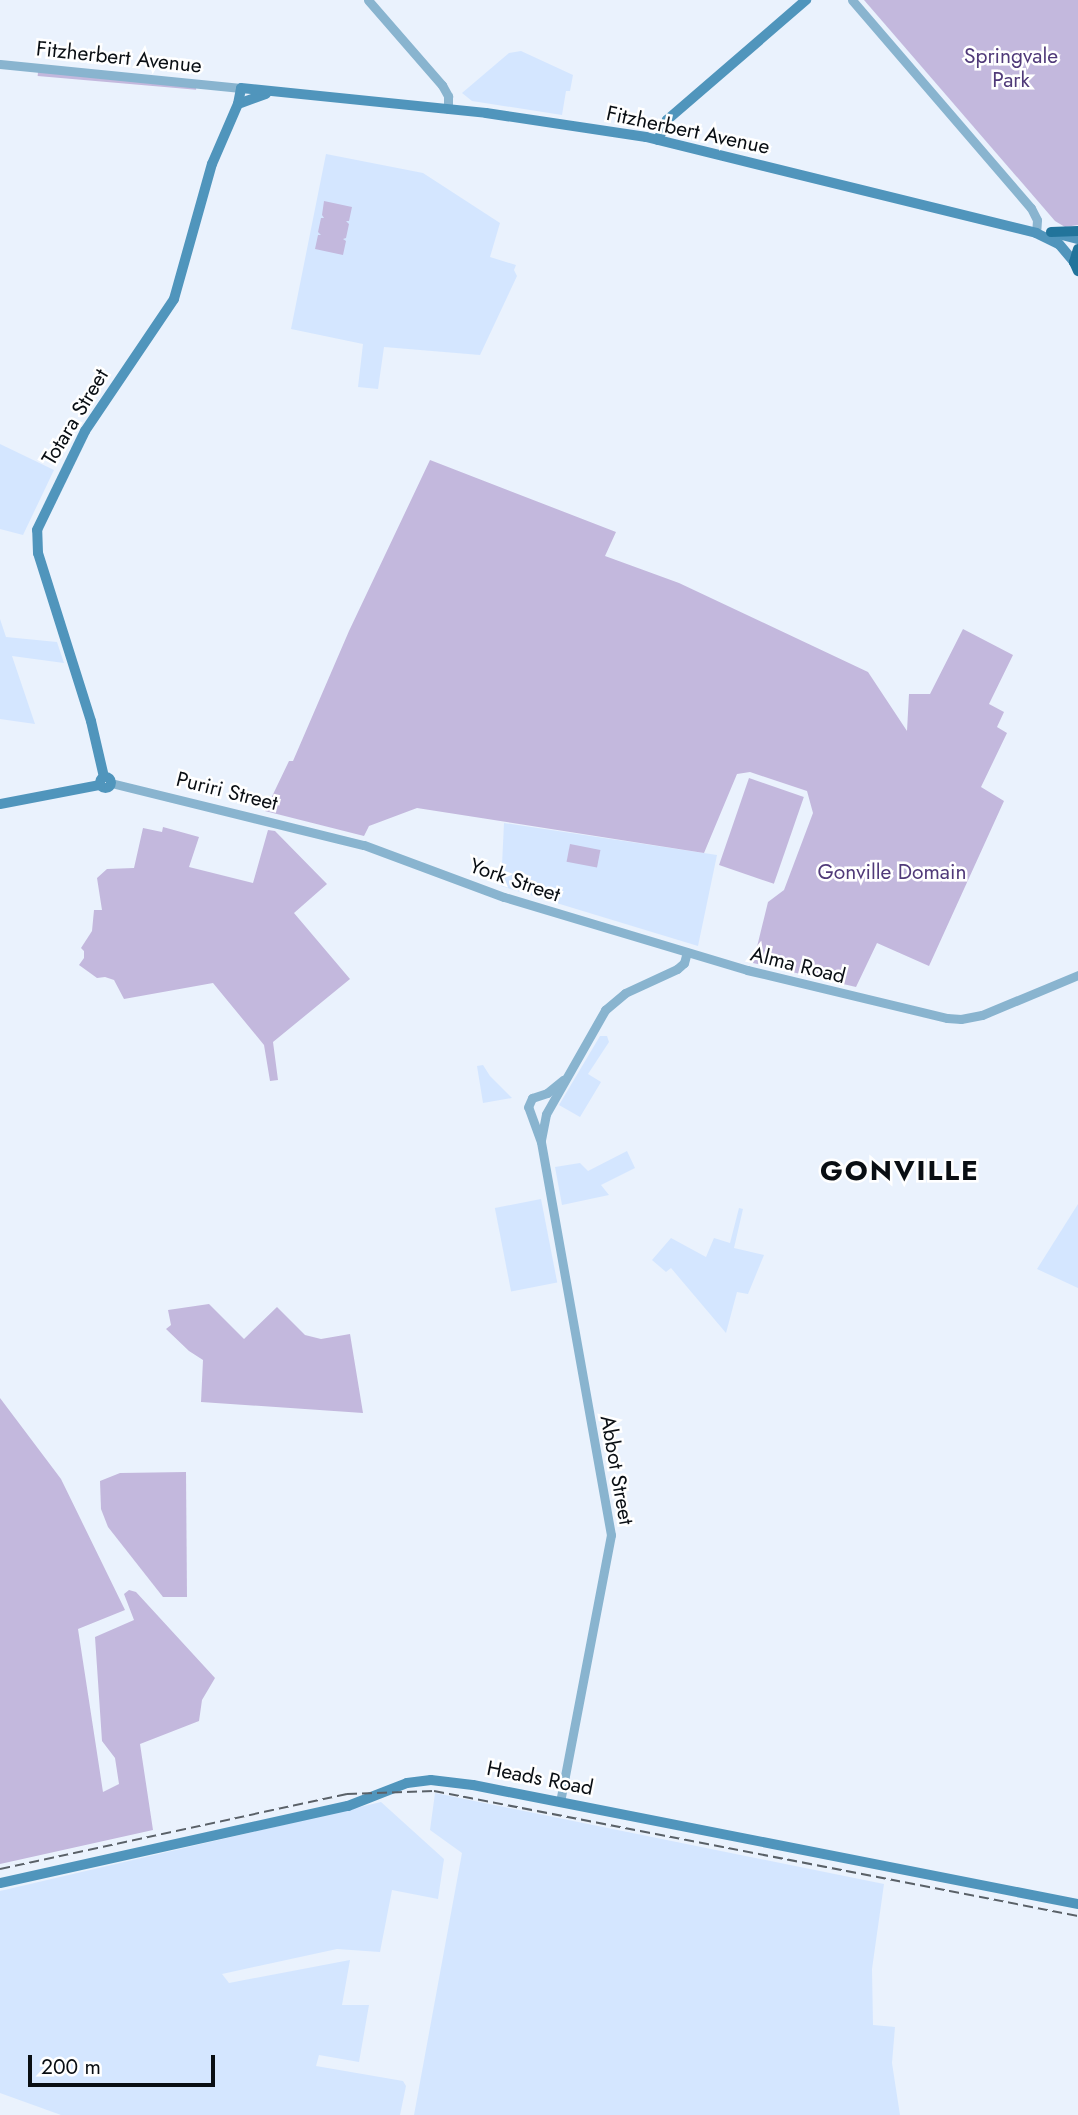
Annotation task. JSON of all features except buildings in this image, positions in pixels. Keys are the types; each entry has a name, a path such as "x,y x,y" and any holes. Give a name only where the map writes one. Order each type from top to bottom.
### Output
{"highway":[{"path":"1051,232 1078,231"},
{"path":"1076,267 1078,249"}],"main road":[{"path":"658,140 667,120 806,0"},
{"name":"Fitzherbert Avenue","path":"242,88 448,109 658,140 1036,233 1059,244 1076,267"},
{"name":"Totara Street","path":"105,782 91,721 38,553 37,530 85,431 174,299 212,164 238,104 242,88"},
{"name":"Fitzherbert Avenue","path":"238,104 255,96 277,92"},
{"path":"1036,233 1051,232 1078,239"},
{"name":"Puriri Street","path":"0,804 105,782"},
{"name":"Heads Road","path":"0,1883 348,1807 421,1780 463,1783 1078,1904"}],"street":[{"path":"368,0 442,85 448,96 448,109"},
{"path":"852,0 1031,208 1037,220 1036,233"},
{"name":"Fitzherbert Avenue","path":"0,64 242,88"},
{"name":"Puriri Street","path":"105,782 333,837"},
{"name":"York Street","path":"333,837 377,850 504,897 687,953"},
{"path":"563,1080 542,1095 532,1098 529,1110 537,1116 548,1110 599,1019 614,1000 677,969 684,963 687,953"},
{"name":"Alma Road","path":"687,953 775,978 954,1019 982,1014 1078,975"},
{"path":"542,1095 548,1110"},
{"name":"Abbot Street","path":"529,1110 541,1142 611,1535 560,1802"},
{"name":"Abbot Street","path":"541,1142 548,1110"}],"shaded area":[{"path":"521,51 573,75 570,91 566,91 562,115 472,101 462,93 509,53"},
{"path":"326,154 423,173 500,223 490,257 516,265 514,270 517,276 480,355 384,347 378,389 358,387 363,344 291,329"},
{"path":"0,444 54,470 23,535 0,529"},
{"path":"0,619 6,637 57,642 64,663 12,656 35,724 0,719"},
{"path":"504,823 717,855 698,946 501,886"},
{"path":"600,1036 607,1036 609,1042 588,1074 601,1082 580,1117 559,1105"},
{"path":"483,1065 512,1098 483,1103 477,1066"},
{"path":"627,1151 635,1168 601,1185 609,1195 562,1205 555,1167 580,1163 588,1171"},
{"path":"541,1199 557,1282 511,1291 495,1208"},
{"path":"1078,1204 1078,1288 1037,1269"},
{"path":"739,1208 743,1209 734,1248 764,1255 748,1294 737,1292 726,1333 671,1268 666,1272 652,1260 671,1238 706,1257 714,1238 730,1243"},
{"path":"435,1793 884,1884 872,1969 873,2025 895,2027 892,2063 900,2115 414,2115 462,1853 430,1830"},
{"path":"381,1802 444,1859 438,1899 392,1890 380,1952 337,1949 222,1974 229,1983 350,1960 342,2005 369,2005 359,2062 319,2055 316,2066 403,2081 406,2086 400,2115 61,2115 0,2093 0,1891"}],"green space":[{"name":"Springvale Park","path":"864,0 1078,0 1078,225 1065,227 1055,221"},
{"path":"38,72 196,86 196,90 38,76"},
{"path":"324,201 352,207 349,221 346,221 349,224 346,238 343,239 346,241 343,255 315,249 318,235 321,235 318,232 321,218 324,218"},
{"name":"Gonville Domain","path":"430,460 616,532 605,556 679,583 868,672 907,731 909,694 930,694 963,629 1013,655 989,704 1004,712 997,727 1007,733 981,787 1004,801 929,966 877,943 856,987 753,963 768,902 784,890 813,813 807,791 750,772 737,774 704,853 417,808 369,826 364,836 265,811 289,761 293,761 349,631"},
{"path":"749,778 804,797 774,884 719,865"},
{"path":"163,827 199,837 189,867 253,883 268,830 275,831 327,884 294,913 350,979 273,1042 278,1080 270,1081 264,1045 213,983 124,999 114,980 97,978 79,965 84,958 81,948 92,931 94,910 102,910 97,878 107,869 134,868 143,828 162,832"},
{"path":"570,844 600,850 597,868 567,862"},
{"path":"209,1304 244,1339 277,1307 305,1335 321,1339 350,1334 363,1413 201,1402 203,1360 166,1329 171,1325 168,1310"},
{"path":"0,1398 61,1479 125,1610 78,1629 103,1792 119,1784 115,1758 102,1741 95,1637 134,1620 124,1594 129,1590 136,1592 215,1678 202,1700 199,1721 140,1744 153,1830 0,1864"},
{"path":"186,1472 187,1597 163,1597 108,1527 101,1509 100,1481 120,1473"}],"railway":[{"path":"0,1869 347,1794 434,1791 1078,1916"}],"district":[{"name":"GONVILLE","path":"900,1171"}]}
